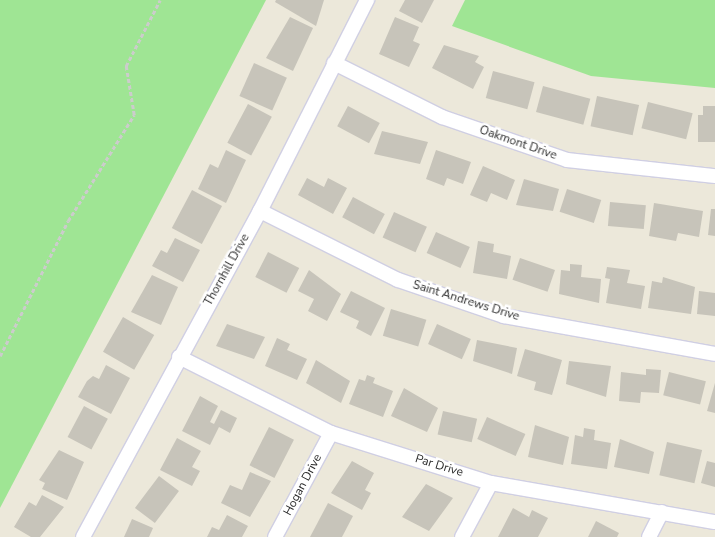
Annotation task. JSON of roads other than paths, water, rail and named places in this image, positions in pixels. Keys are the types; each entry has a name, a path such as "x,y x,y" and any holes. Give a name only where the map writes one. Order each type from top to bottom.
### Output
{"street":[{"name":"Thornhill Drive","path":"83,537 179,357 260,211 367,0"},
{"name":"Oakmont Drive","path":"334,63 442,117 567,160 715,176"},
{"name":"Saint Andrews Drive","path":"260,211 398,280 504,316 715,354"},
{"name":"Par Drive","path":"179,357 331,433 491,483 715,522"},
{"name":"Hogan Drive","path":"275,537 331,433"},
{"path":"462,537 491,483"},
{"path":"648,537 662,512"}]}
